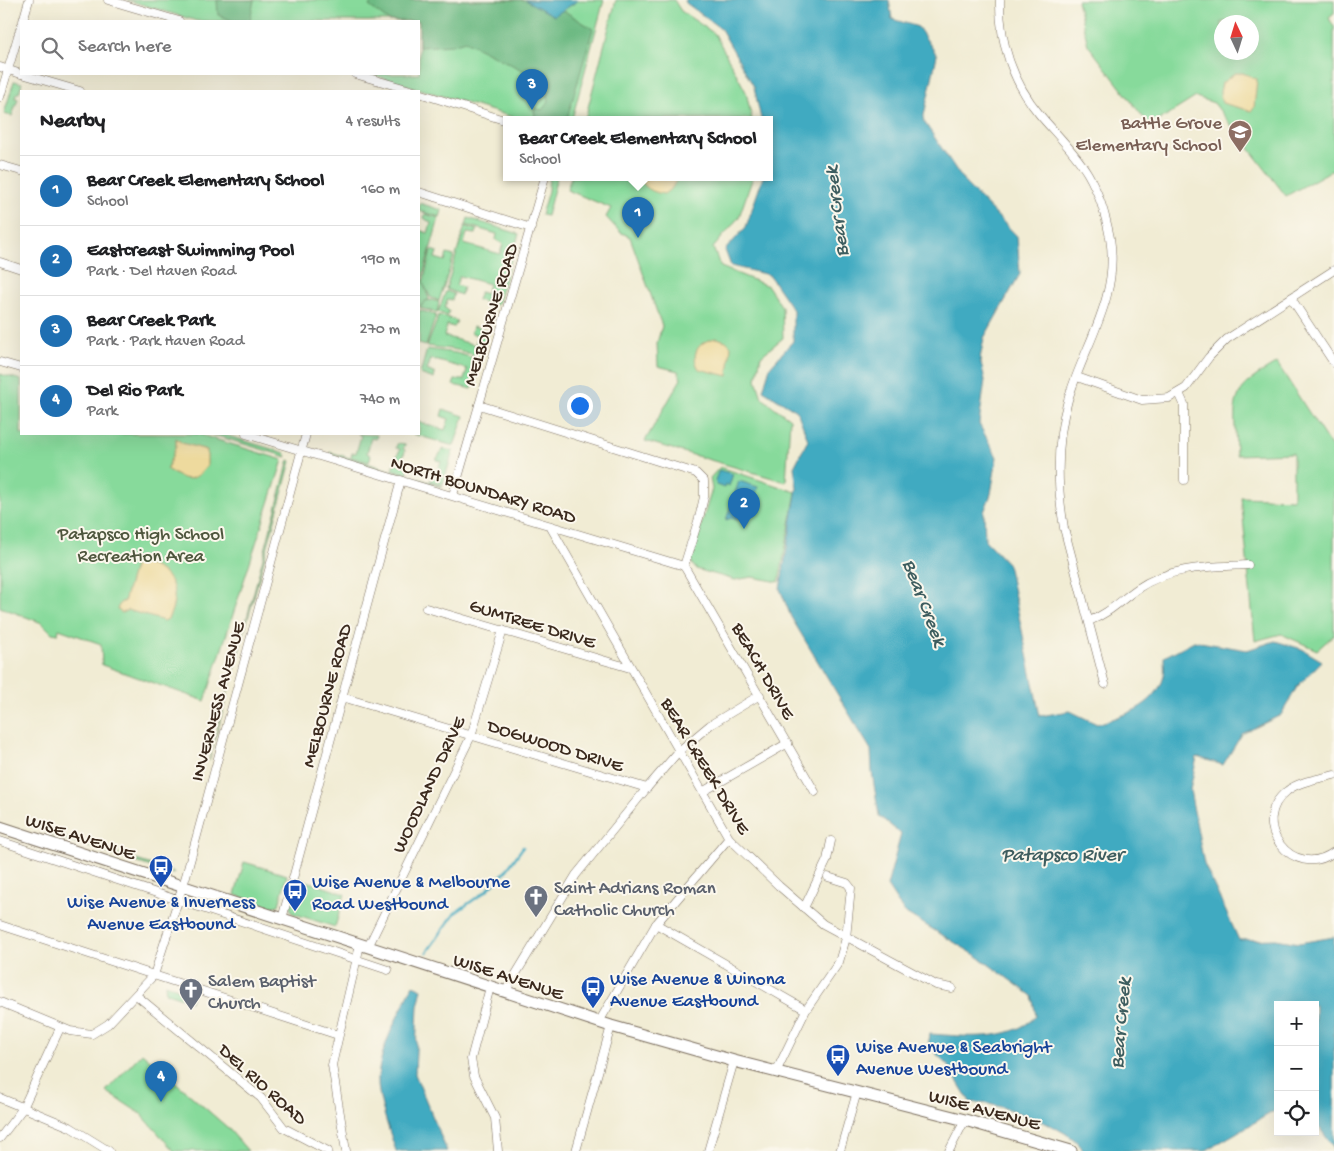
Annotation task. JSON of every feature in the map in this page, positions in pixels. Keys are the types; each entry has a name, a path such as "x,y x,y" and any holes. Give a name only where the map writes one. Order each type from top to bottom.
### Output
{"main road":[{"name":"WISE AVENUE","path":"0,827 605,1024 734,1061 965,1120 1071,1151"}],"street":[{"path":"23,20 29,0"},
{"path":"108,0 176,20"},
{"path":"1000,0 1006,50 1020,86 1089,176 1107,223 1112,256 1107,298 1068,399 1061,436 1060,510 1073,569 1105,684"},
{"path":"0,97 20,29"},
{"path":"0,67 20,73"},
{"path":"25,75 77,90"},
{"path":"358,75 411,90"},
{"path":"420,93 503,120"},
{"path":"0,165 20,171"},
{"name":"MELBOURNE ROAD","path":"453,495 544,181"},
{"path":"420,192 531,228"},
{"path":"0,262 20,269"},
{"path":"1077,376 1142,400 1162,400 1179,393 1193,380 1208,357 1227,339 1334,270"},
{"path":"1291,298 1334,363"},
{"path":"0,362 20,368"},
{"path":"1179,393 1184,404 1184,480"},
{"path":"478,405 696,473 704,482 704,497 684,566"},
{"name":"NORTH BOUNDARY ROAD","path":"249,435 684,566"},
{"name":"INVERNESS AVENUE","path":"154,976 183,887 306,435"},
{"name":"MELBOURNE ROAD","path":"282,919 401,480"},
{"name":"BEAR CREEK DRIVE","path":"550,526 630,668 704,791 729,838 823,924 936,985 952,988"},
{"path":"1089,622 1102,617 1137,589 1162,575 1192,568 1248,565"},
{"name":"BEACH DRIVE","path":"684,566 815,792"},
{"name":"GUMTREE DRIVE","path":"426,608 630,668"},
{"name":"WOODLAND DRIVE","path":"346,1151 333,1078 333,1060 356,959 471,736 503,630"},
{"path":"505,992 576,875 647,788 679,751 710,725 760,695"},
{"name":"DOGWOOD DRIVE","path":"342,697 647,788"},
{"path":"704,791 788,743"},
{"path":"1334,775 1300,784 1286,792 1277,803 1272,822 1274,834 1279,845 1292,855 1311,860 1324,858 1334,852"},
{"path":"576,1151 605,1024 656,924 729,838"},
{"name":"WISE AVENUE","path":"0,841 388,970"},
{"path":"804,908 827,860 831,841"},
{"path":"776,1072 806,1010 839,962 846,938 851,888 847,883 828,877"},
{"path":"656,924 806,1010"},
{"path":"0,925 338,1035"},
{"path":"0,1002 60,1028 81,1034 96,1032 108,1024 154,976"},
{"path":"490,987 471,1059 474,1076 495,1118 498,1151"},
{"name":"DEL RIO ROAD","path":"136,995 260,1098 284,1128 328,1151"},
{"path":"0,1138 23,1108 60,1028"},
{"path":"708,1151 734,1061"},
{"path":"840,1151 857,1092"},
{"path":"0,1098 70,1127 109,1151"},
{"path":"949,1151 965,1120"}],"green space":[{"path":"127,0 525,0 554,16 579,0 604,0 573,116 509,116 373,75 420,75 420,20 194,20"},
{"path":"217,0 254,0 250,20 230,20 218,15"},
{"path":"373,0 547,0 593,29 568,116 535,116 534,108 542,110 549,101 543,77 532,75 465,41 452,45 420,47 420,20 388,20 369,6"},
{"path":"616,0 674,0 681,11 715,34 746,92 751,116 586,116"},
{"path":"1077,0 1334,0 1334,14 1329,18 1334,27 1334,169 1286,196 1214,103 1196,97 1150,126 1088,45"},
{"path":"14,81 22,83 19,93 17,93 15,98 18,99 12,116 4,114"},
{"path":"549,181 556,181 547,216 541,215 548,191"},
{"path":"570,181 752,181 739,217 713,248 721,267 768,286 782,307 783,338 761,356 756,379 762,398 790,419 786,482 645,441 681,379 678,371 658,366 657,343 662,326 630,237 620,232 606,217 611,208 567,190"},
{"path":"420,203 442,210 440,217 420,211"},
{"path":"425,214 439,218 422,279 429,299 420,306 420,230 428,233 431,223 424,218"},
{"path":"468,218 519,234 497,304 495,305 477,300 480,292 486,294 489,284 460,276 456,285 463,287 461,295 446,289 465,226 477,230 476,234 467,233 464,244 500,254 503,244 496,240 497,234 466,225"},
{"path":"431,250 437,252 435,258 445,261 447,254 454,256 439,301 430,297 423,283"},
{"path":"446,291 454,294 452,300 447,300 445,308 449,311 447,316 438,312"},
{"path":"425,301 439,302 437,313 420,308"},
{"path":"420,310 436,315 426,346 420,344"},
{"path":"439,315 457,321 454,327 447,325 444,336 475,345 478,335 471,333 473,326 488,331 482,357 457,350 427,346"},
{"path":"427,349 456,353 481,360 472,389 453,385 455,380 464,380 467,369 431,359 427,370 435,374 434,379 420,374"},
{"path":"1277,363 1334,451 1334,635 1317,650 1281,634 1255,641 1241,497 1293,499 1293,453 1236,455 1235,410 1241,391 1249,382"},
{"name":"Patapsco High School Recreation Area","path":"0,374 20,380 20,435 201,435 283,460 205,701 102,665 101,644 59,629 58,634 52,633 42,623 0,607"},
{"path":"443,409 464,416 454,446 416,435 420,435 420,422 445,430 449,419 441,416"},
{"path":"214,435 225,435 285,453 287,457"},
{"path":"360,435 377,435 376,439 371,438 367,453 371,456 369,462 351,457 352,453 356,453 361,436"},
{"path":"397,444 406,445 403,447 405,451 401,463 408,466 408,474 392,469 400,449 396,448"},
{"path":"443,449 453,451 443,484 430,481 434,473 437,474 441,461 436,460"},
{"path":"330,452 443,486 330,454"},
{"path":"289,460 291,461 209,761"},
{"path":"720,467 796,492 779,582 752,577 735,580 696,569 692,564 691,559 712,489 710,478"},
{"path":"48,832 174,872 173,874 48,834"},
{"path":"244,862 287,875 279,905 272,907 235,895"},
{"path":"298,878 345,894 335,927 292,913 290,906"},
{"path":"165,984 194,993 191,1001 166,994"},
{"path":"142,1053 228,1128 248,1151 174,1151 141,1114 106,1091"}],"sand":[{"path":"1235,73 1243,73 1257,79 1254,108 1251,111 1222,103 1220,92 1222,83"},
{"path":"642,181 676,181 672,188 664,194 653,191"},
{"path":"717,338 726,341 731,346 728,376 699,369 696,363 696,353 701,344"},
{"path":"176,438 182,443 207,450 207,466 193,478 184,478 167,469 176,446"},
{"path":"135,563 147,564 156,568 170,580 174,598 173,608 168,619 164,621 128,610 122,613 117,609 121,602 124,602"}],"water":[{"path":"525,0 579,0 554,16"},
{"name":"Patapsco River","path":"685,0 889,0 892,19 918,27 937,55 923,120 965,183 1017,236 1020,274 984,338 980,359 985,380 979,424 997,457 991,494 984,512 985,540 1008,564 1040,716 1070,711 1097,724 1137,709 1146,703 1160,687 1164,676 1164,657 1194,641 1247,650 1275,641 1302,649 1322,661 1297,687 1281,715 1242,734 1223,765 1197,757 1190,790 1204,864 1239,940 1276,939 1299,943 1334,937 1334,1148 1319,1127 1319,1001 1274,1001 1274,1111 1205,1151 1083,1151 1078,1143 1069,1136 1044,1122 1003,1108 970,1102 946,1063 928,1046 930,1034 986,1036 1000,1034 1025,1025 1036,1016 1032,996 977,956 904,912 887,886 901,834 879,816 872,772 871,750 791,617 780,589 797,488 794,467 808,440 797,411 763,390 770,367 793,341 793,310 769,275 731,266 725,250 746,227 762,181 773,181 773,116 760,116 754,87 721,29 686,3"},
{"path":"719,470 733,474 729,486 726,484 725,488 717,485 715,480"},
{"path":"739,481 758,487 747,523 732,518 726,520"},
{"path":"413,985 422,989 418,1006 415,1074 447,1151 396,1151 384,1115 378,1087 382,1055 386,1043"}],"waterway":[{"path":"427,952 455,913 486,891 506,871 523,847"}],"place":[{"name":"Bear Creek Park","path":"532,110"},
{"name":"Battle Grove Elementary School","path":"1240,153"},
{"name":"Bear Creek Elementary School","path":"638,238"},
{"name":"Eastcreast Swimming Pool","path":"744,529"},
{"name":"Wise Avenue & Inverness Avenue Eastbound","path":"161,888"},
{"name":"Wise Avenue & Melbourne Road Westbound","path":"295,912"},
{"name":"Saint Adrians Roman Catholic Church","path":"536,918"},
{"name":"Wise Avenue & Winona Avenue Eastbound","path":"593,1009"},
{"name":"Salem Baptist Church","path":"191,1011"},
{"name":"Wise Avenue & Seabright Avenue Westbound","path":"838,1077"},
{"name":"Del Rio Park","path":"161,1102"}],"water label":[{"name":"Bear Creek","path":"835,212"},
{"name":"Bear Creek","path":"926,602"},
{"name":"Bear Creek","path":"1119,1023"}]}
